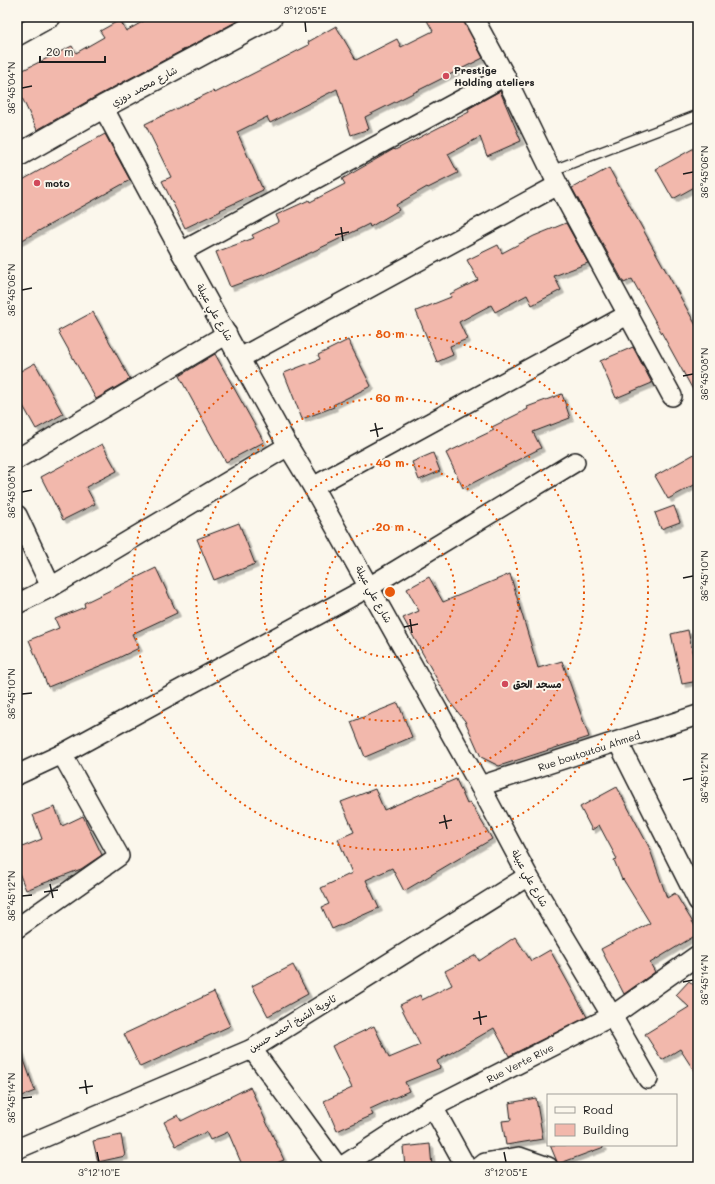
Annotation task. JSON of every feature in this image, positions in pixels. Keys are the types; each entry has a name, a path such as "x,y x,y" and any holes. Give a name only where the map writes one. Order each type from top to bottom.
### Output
{"street":[{"path":"17,36 51,17"},
{"name":"شارع محمد دوزي","path":"17,156 271,17"},
{"path":"473,17 505,76 555,178 672,396"},
{"path":"181,252 505,76"},
{"name":"شارع علي عبيلة","path":"103,108 288,446 313,487 369,587 480,786 528,876 648,1079"},
{"path":"240,358 555,178"},
{"path":"313,487 629,314"},
{"path":"17,459 227,334"},
{"path":"17,604 52,587 288,446"},
{"path":"17,775 62,754 369,587 575,462"},
{"path":"17,514 52,587"},
{"name":"Rue boutoutou Ahmed","path":"480,786 698,715"},
{"path":"618,742 698,901"},
{"path":"17,928 119,856 62,754"},
{"name":"ثانوية الشيخ أحمد حسين","path":"17,1149 252,1049 528,876"},
{"name":"Rue Verte Rive","path":"339,1167 433,1107 612,1016 698,955"},
{"path":"252,1049 339,1167"},
{"path":"433,1107 466,1167"},
{"path":"480,1167 485,1163 519,1157 548,1167"}],"lane":[{"path":"555,178 698,115"}],"building":[{"path":"151,17 245,17 97,96 37,130 17,87 17,73 72,46 76,53 104,37 100,31 120,20 126,31"},
{"path":"425,17 462,17 483,58 365,117 369,129 351,135 337,89 270,123 267,117 237,132 263,190 185,228 162,181 171,177 145,124 213,91 215,93 309,45 308,42 336,26 356,60 397,39 401,47 433,31"},
{"path":"500,91 521,141 487,156 480,137 448,154 458,173 428,188 427,187 396,205 399,210 370,227 369,224 268,273 230,287 216,252 254,238 252,235 279,222 276,215 309,200 310,202 345,184 342,179 394,149 395,150 469,112 468,109"},
{"path":"105,134 130,180 17,243 17,183"},
{"path":"698,146 698,185 673,199 656,169"},
{"path":"609,168 698,329 698,399 632,279 624,283 572,188"},
{"path":"566,223 588,263 554,276 561,290 532,305 527,295 495,312 491,305 459,322 467,339 450,346 453,355 437,362 416,311 451,297 450,294 478,280 467,260 498,245 502,253 534,236"},
{"path":"93,312 130,379 96,399 58,331"},
{"path":"348,340 371,386 333,405 334,407 302,419 284,373 320,359 318,355"},
{"path":"633,347 652,383 616,398 600,361"},
{"path":"215,354 264,442 226,462 179,376"},
{"path":"35,363 63,414 36,429 17,395 17,373"},
{"path":"562,394 570,418 533,432 541,448 463,488 446,453 494,430 492,427 528,409 527,407"},
{"path":"102,444 117,471 86,487 95,504 63,520 41,477"},
{"path":"698,452 698,483 668,499 655,476"},
{"path":"433,453 440,471 419,480 412,462"},
{"path":"674,506 680,522 661,529 655,513"},
{"path":"239,523 255,564 214,580 197,539"},
{"path":"156,568 177,613 132,634 139,648 112,661 48,687 29,640 59,628 55,619 85,607 84,603"},
{"name":"مسجد الحق","path":"510,574 538,668 562,661 589,737 499,766 481,757 465,721 449,701 403,618 419,611 407,589 429,577 443,602"},
{"path":"688,630 698,681 682,684 671,634"},
{"path":"398,703 412,737 365,757 351,722"},
{"path":"456,779 467,804 470,802 492,839 404,891 392,868 366,880 379,908 332,929 322,907 329,904 321,888 352,873 338,839 354,832 341,802 375,789 384,810"},
{"path":"617,787 649,847 667,898 675,893 698,931 698,934 650,963 655,972 624,994 601,949 650,923 623,879 622,880 614,860 617,859 599,825 592,830 580,807"},
{"path":"55,807 62,826 83,816 102,855 81,869 26,890 17,868 17,849 42,839 33,815"},
{"path":"515,937 531,961 550,950 587,1017 509,1056 494,1028 437,1061 440,1068 405,1082 409,1091 370,1109 373,1115 337,1131 324,1101 352,1088 332,1046 374,1026 389,1058 420,1045 400,1005 420,995 422,1000 452,985 445,971 476,955 479,961"},
{"path":"293,965 308,994 268,1016 252,986"},
{"path":"689,981 698,989 698,1077 680,1049 662,1060 645,1034 689,1007 676,995"},
{"path":"214,992 230,1026 140,1067 124,1034"},
{"path":"17,1046 19,1046 35,1091 17,1098"},
{"path":"250,1087 284,1160 267,1167 243,1167 228,1132 210,1140 206,1132 176,1146 164,1122 178,1115 181,1121"},
{"path":"536,1098 543,1139 506,1145 502,1121 511,1120 509,1103"},
{"path":"121,1135 125,1156 98,1162 93,1141"},
{"path":"430,1144 432,1167 405,1167 403,1147"},
{"path":"550,1146 604,1147 558,1164"}],"place":[{"name":"Prestige Holding ateliers","path":"446,76"},
{"name":"moto","path":"37,183"},
{"name":"مسجد الحق","path":"505,684"}]}
